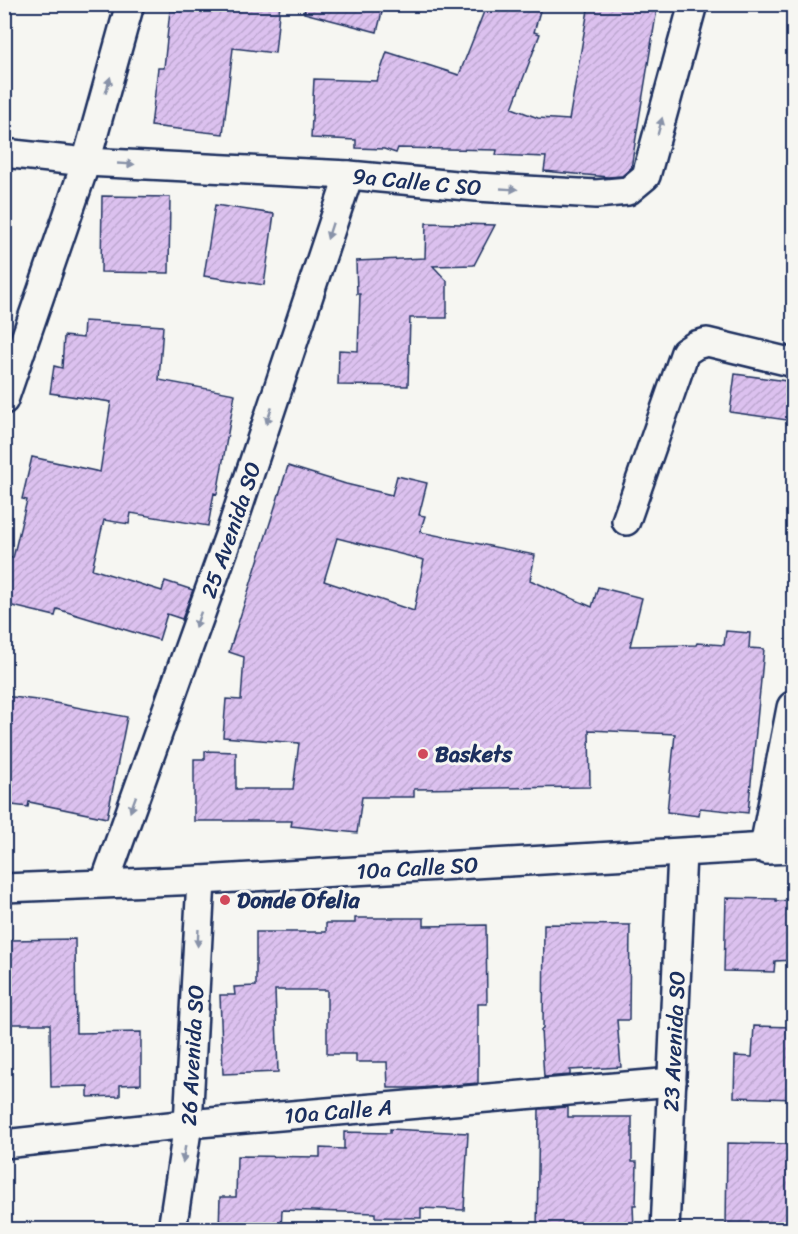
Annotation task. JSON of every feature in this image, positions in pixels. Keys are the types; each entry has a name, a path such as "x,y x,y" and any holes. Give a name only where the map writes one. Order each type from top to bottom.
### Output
{"street":[{"path":"4,400 86,162 130,4"},
{"name":"9a Calle C SO","path":"4,153 86,162 349,175 573,193 596,194 628,191 646,176 693,4"},
{"name":"25 Avenida SO","path":"105,882 233,524 349,175"},
{"path":"626,521 685,352 696,345 707,342 794,363"},
{"path":"780,847 794,708"},
{"name":"10a Calle SO","path":"4,888 105,882 201,880 780,847"},
{"name":"23 Avenida SO","path":"665,1230 682,853"},
{"name":"26 Avenida SO","path":"172,1230 188,1124 201,880"},
{"name":"10a Calle A","path":"4,1144 188,1124 672,1082"}],"building":[{"path":"183,4 280,4 275,53 233,48 223,134 151,126 158,68 164,68 170,10 182,12"},
{"path":"306,4 384,4 377,32 304,13"},
{"path":"487,4 542,4 534,32 540,34 512,108 538,118 569,120 589,4 634,4 657,9 631,168 622,176 608,177 544,171 546,157 496,155 497,150 398,148 396,153 384,149 356,148 356,140 311,138 314,79 377,81 387,52 459,75"},
{"path":"102,196 170,197 169,273 101,272"},
{"path":"215,205 274,214 264,285 204,276"},
{"path":"426,223 495,225 474,265 433,266 447,281 447,318 410,318 408,386 338,385 339,350 358,351 360,294 357,294 356,261 425,258"},
{"path":"84,321 163,326 159,380 235,394 217,494 214,493 208,526 131,513 129,524 104,520 92,569 162,591 165,581 193,590 182,619 167,614 159,640 57,609 55,616 4,604 4,556 13,558 27,500 22,499 32,457 100,472 111,402 50,393 54,366 62,368 64,336 83,338"},
{"path":"735,374 794,382 794,421 730,412"},
{"path":"288,466 392,495 397,476 427,483 419,515 425,516 420,532 535,555 530,580 592,607 598,587 642,598 630,646 696,645 697,643 724,645 726,631 750,633 749,648 764,649 748,813 700,808 699,816 667,812 675,734 589,730 590,787 414,789 414,797 362,797 357,833 291,826 292,821 194,821 194,759 205,759 205,751 236,752 236,789 293,789 299,743 223,737 226,699 241,700 244,657 229,652","holes":["337,538 424,560 414,611 324,581"]},
{"path":"4,696 45,701 127,717 107,818 29,802 28,807 4,804"},
{"path":"726,898 794,900 794,960 775,961 774,972 724,971"},
{"path":"355,918 424,918 424,926 486,925 487,1004 478,1004 478,1083 388,1088 387,1062 356,1062 356,1054 327,1054 327,990 275,990 278,1072 223,1074 220,995 235,995 234,987 256,986 256,932 326,932 326,923 355,923"},
{"path":"544,924 630,925 629,1020 617,1020 621,1067 570,1070 570,1075 544,1077 541,1030 543,1029"},
{"path":"75,939 76,1033 141,1032 141,1084 120,1085 120,1096 88,1097 88,1086 51,1087 50,1024 10,1024 9,940"},
{"path":"754,1026 794,1027 794,1099 734,1097 735,1056 752,1057"},
{"path":"568,1107 568,1117 632,1117 632,1162 637,1162 636,1205 633,1205 634,1230 537,1230 539,1109"},
{"path":"390,1129 468,1133 464,1210 421,1208 421,1218 375,1217 375,1213 282,1210 281,1230 219,1230 220,1197 236,1197 237,1156 320,1157 320,1148 344,1149 344,1132 390,1133"},
{"path":"727,1143 794,1144 794,1215 790,1215 790,1230 726,1230"}],"place":[{"name":"Baskets","path":"423,754"},
{"name":"Donde Ofelia","path":"225,900"}]}
